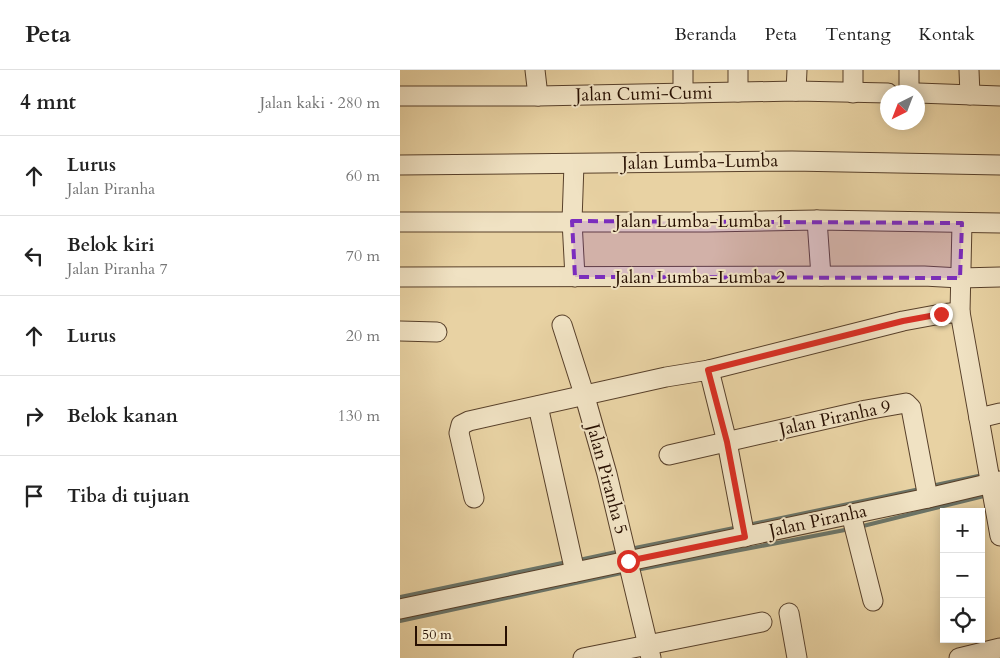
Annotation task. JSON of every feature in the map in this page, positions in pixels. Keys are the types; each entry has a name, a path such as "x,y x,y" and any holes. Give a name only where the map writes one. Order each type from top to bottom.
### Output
{"street":[{"path":"536,70 538,96"},
{"path":"683,70 683,93"},
{"path":"738,70 738,92"},
{"path":"796,91 797,70"},
{"path":"853,70 853,93"},
{"path":"909,70 909,85"},
{"path":"969,70 970,95"},
{"name":"Jalan Cumi-Cumi","path":"400,96 538,96 796,91 880,93"},
{"path":"925,93 1000,96"},
{"name":"Jalan Lumba-Lumba","path":"400,165 792,161 1000,165"},
{"path":"574,164 572,221 575,277"},
{"path":"817,220 821,276"},
{"name":"Jalan Lumba-Lumba 1","path":"400,222 817,220 1000,223"},
{"path":"962,223 960,312 979,418 995,482 1000,536"},
{"name":"Jalan Lumba-Lumba 2","path":"400,277 1000,277"},
{"path":"474,498 459,433 461,425 469,421 666,377 708,370 903,321 960,312"},
{"name":"Jalan Piranha 5","path":"562,325 585,396 650,651"},
{"path":"400,331 437,332"},
{"path":"708,370 727,442 745,537"},
{"name":"Jalan Piranha 9","path":"727,442 866,410 906,403 911,408 928,498"},
{"path":"538,406 575,572"},
{"path":"979,418 1000,413"},
{"path":"669,455 727,442"},
{"name":"Jalan Piranha","path":"400,610 928,498 995,482"},
{"path":"852,514 873,601"},
{"path":"789,613 797,658"},
{"path":"583,658 650,651 762,622"},
{"path":"959,658 1000,648"}],"highlighted area":[{"path":"572,221 962,223 960,278 575,277"}],"waterway":[{"path":"931,486 983,475"},
{"path":"748,525 920,489"},
{"path":"859,527 988,495"},
{"path":"630,549 739,527"},
{"path":"636,570 850,529"},
{"path":"579,560 621,551"},
{"path":"400,597 567,562"},
{"path":"400,621 626,572"}],"route":[{"path":"628,561 745,537 727,442 708,370 903,321 941,314"}]}
